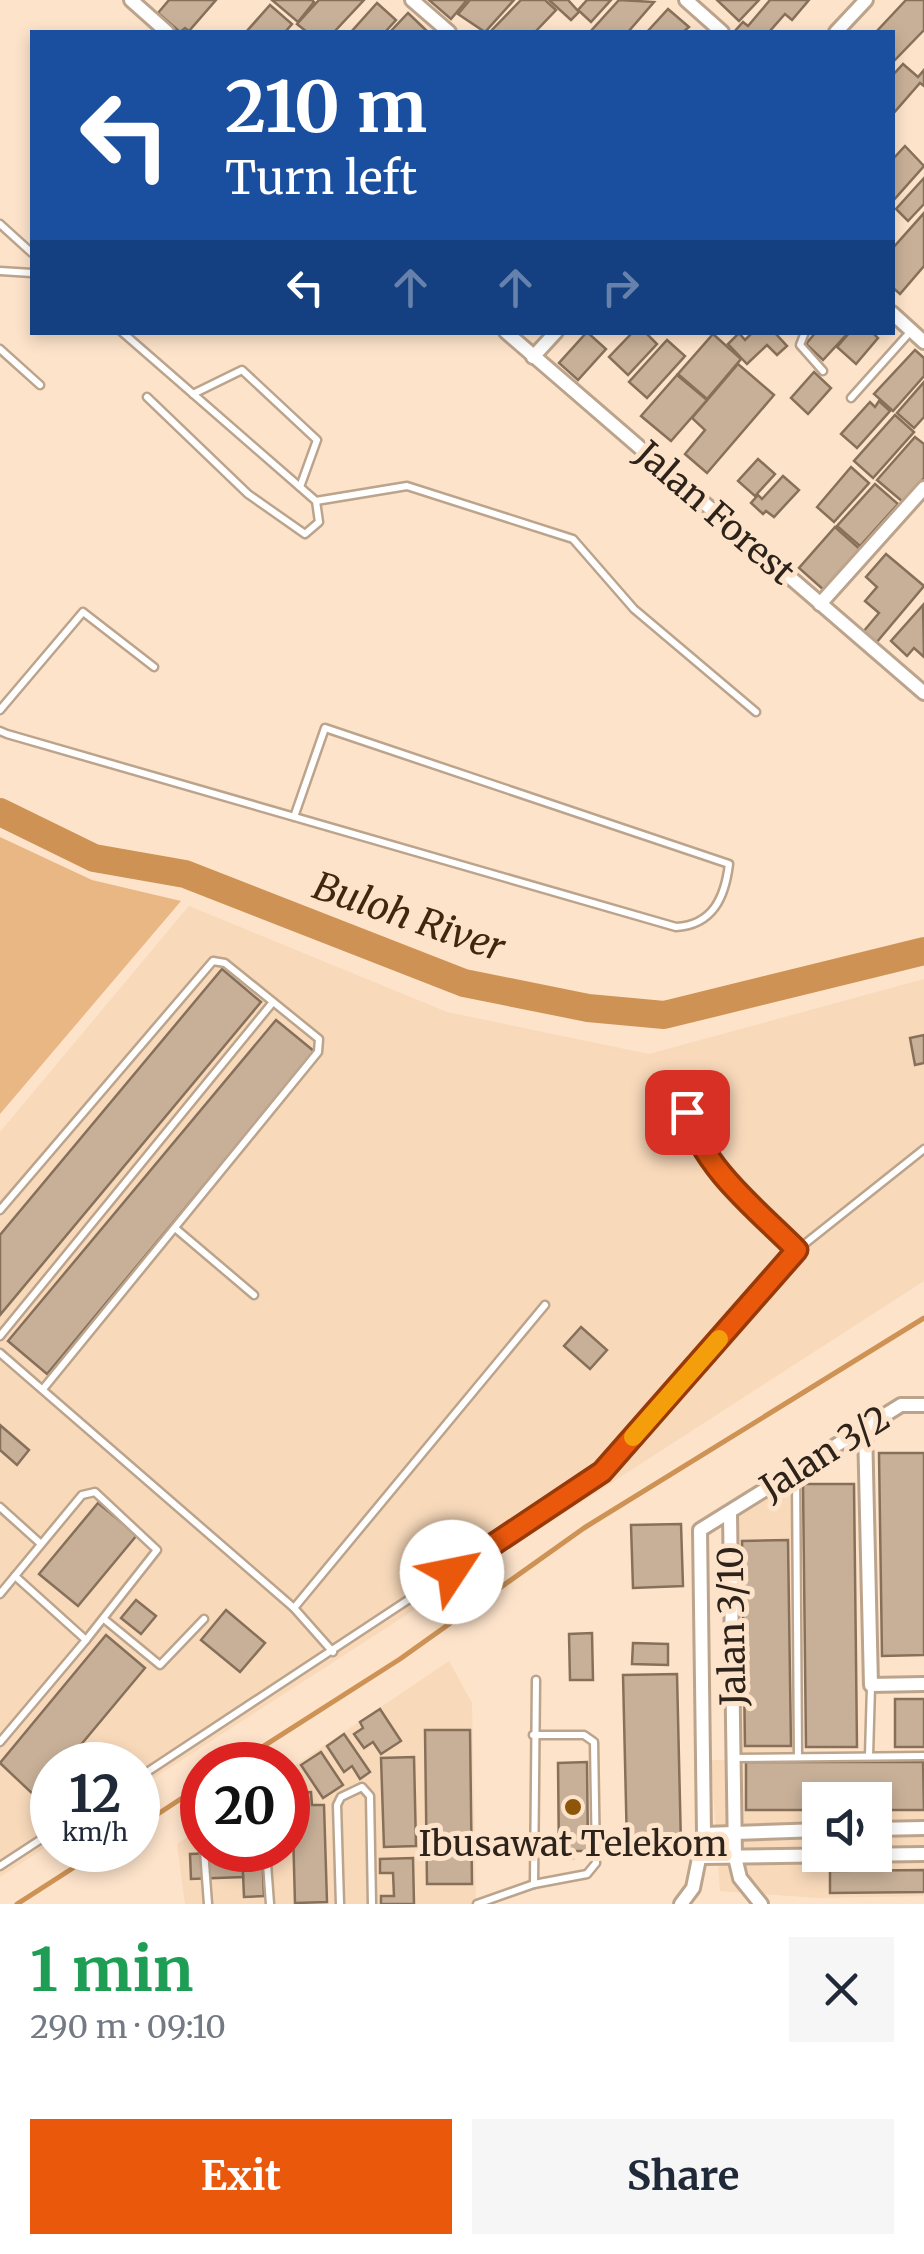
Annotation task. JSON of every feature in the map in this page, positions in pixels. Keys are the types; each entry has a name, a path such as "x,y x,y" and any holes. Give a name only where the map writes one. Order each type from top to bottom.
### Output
{"street":[{"path":"412,0 446,30"},
{"path":"686,0 720,30"},
{"path":"838,30 866,0"},
{"path":"140,3 165,30"},
{"path":"895,316 924,342"},
{"name":"Jalan Forest","path":"509,335 924,694"},
{"path":"533,357 553,335"},
{"path":"820,604 924,488"},
{"name":"Jalan 3/2","path":"730,1514 901,1405 924,1405"},
{"path":"865,1428 871,1685 924,1684"},
{"name":"Jalan 3/10","path":"682,1904 693,1888 704,1834 698,1536 706,1525 730,1514 735,1857"},
{"path":"892,1829 924,1828"},
{"path":"704,1834 802,1830"},
{"path":"702,1857 924,1854"},
{"path":"735,1857 740,1878 762,1904"}],"lane":[{"path":"0,224 30,252"},
{"path":"0,271 30,273"},
{"path":"851,398 912,330"},
{"path":"125,335 316,501 319,522 306,534 248,494 147,397"},
{"path":"805,335 800,345 803,352 823,371"},
{"path":"1,352 40,385"},
{"path":"193,394 242,370 317,440 300,487"},
{"path":"316,501 408,486 574,540 644,618 756,712"},
{"path":"0,710 84,612 154,667"},
{"path":"0,731 294,817 676,927 708,916 718,906 728,877 729,864 325,728 294,817"},
{"path":"0,1210 213,961 226,962 316,1036 320,1048 43,1390"},
{"path":"0,1336 273,1002"},
{"path":"687,1112 695,1138 718,1172 797,1250"},
{"path":"160,1764 602,1472 797,1250 924,1149"},
{"path":"175,1228 254,1295"},
{"path":"294,1608 545,1305"},
{"path":"0,1353 294,1608 333,1652"},
{"path":"796,1472 798,1757"},
{"path":"0,1594 90,1491 153,1543 154,1558 0,1742"},
{"path":"0,1507 42,1544"},
{"path":"15,1576 86,1640"},
{"path":"104,1620 160,1665 204,1619"},
{"path":"534,1884 536,1680"},
{"path":"869,1756 871,1685"},
{"path":"478,1904 534,1884 587,1874 596,1863 594,1742 584,1735 533,1735"},
{"path":"734,1758 924,1756"},
{"path":"340,1904 337,1805 341,1797 362,1787 370,1796 372,1904"},
{"path":"0,1866 30,1846"},
{"path":"206,1872 208,1904"},
{"path":"268,1872 270,1904"}],"shaded area":[{"path":"0,837 92,880 181,901 0,1114"},
{"path":"189,906 447,1012 649,1054 924,979 924,1281 209,1742 180,1742 180,1761 160,1774 160,1742 30,1742 30,1857 0,1877 0,1132"},
{"path":"792,1480 794,1752 741,1754 735,1518"},
{"path":"449,1661 472,1703 476,1904 185,1904 181,1872 310,1872 310,1755"},
{"path":"924,1758 924,1896 818,1898 720,1891 711,1760"}],"building":[{"path":"169,0 216,0 190,30 178,30 158,13"},
{"path":"272,0 312,0 314,2 298,22"},
{"path":"319,0 364,0 336,30 304,30 297,24"},
{"path":"429,0 467,0 451,19"},
{"path":"470,0 514,0 487,30 458,14"},
{"path":"521,0 545,0 556,10 537,30 492,30"},
{"path":"549,0 568,0 579,12 571,20"},
{"path":"587,0 611,0 591,22 578,10"},
{"path":"619,0 654,2 630,30 592,30"},
{"path":"717,0 759,0 739,21"},
{"path":"770,0 809,0 792,20 785,14 771,30 736,30 743,22 748,26"},
{"path":"906,0 924,0 924,30 895,60 895,30 878,30"},
{"path":"377,3 396,20 387,30 353,30"},
{"path":"270,5 292,24 287,30 248,30"},
{"path":"668,9 689,27 685,30 649,30"},
{"path":"408,13 426,30 392,30"},
{"path":"903,64 918,77 924,70 924,86 920,83 895,112 895,73"},
{"path":"905,146 924,166 895,199 895,157"},
{"path":"924,178 924,204 908,221 896,209"},
{"path":"924,213 924,266 900,294 895,290 895,246"},
{"path":"584,335 590,335 606,349 578,380 559,363"},
{"path":"630,335 648,335 657,344 628,375 609,357"},
{"path":"712,335 741,359 707,399 678,374"},
{"path":"737,335 745,340 750,335 777,335 787,346 777,355 767,345 747,364 728,344"},
{"path":"814,335 846,335 823,360 806,344"},
{"path":"847,335 878,338 856,364 837,347"},
{"path":"667,340 685,356 647,398 629,382"},
{"path":"915,350 924,358 924,376 893,411 874,394"},
{"path":"738,364 774,395 707,473 685,454 705,430 692,418"},
{"path":"814,372 831,388 808,414 791,398"},
{"path":"677,375 707,400 671,441 641,416"},
{"path":"924,382 924,417 914,428 897,413"},
{"path":"879,401 890,411 857,448 841,434 870,402 875,407"},
{"path":"895,415 914,432 873,478 854,461"},
{"path":"915,437 924,444 924,478 903,502 877,480"},
{"path":"758,459 775,474 755,496 738,481"},
{"path":"851,467 869,483 834,522 817,507"},
{"path":"783,476 799,490 774,517 766,511 763,514 751,503 758,495 762,499"},
{"path":"875,484 898,504 860,546 837,526"},
{"path":"835,527 862,551 826,592 799,568"},
{"path":"886,554 924,586 876,643 863,632 879,613 865,601 877,587 866,577"},
{"path":"923,605 924,657 914,648 907,656 891,641"},
{"path":"222,969 261,1002 0,1315 0,1235"},
{"path":"276,1020 315,1052 47,1374 8,1341"},
{"path":"924,1035 924,1063 915,1065 910,1038"},
{"path":"581,1327 607,1350 590,1369 564,1346"},
{"path":"0,1425 29,1450 17,1465 0,1450"},
{"path":"879,1453 924,1453 924,1655 882,1656"},
{"path":"803,1484 854,1484 857,1747 806,1747"},
{"path":"98,1503 137,1535 78,1606 39,1574"},
{"path":"681,1524 683,1586 633,1588 631,1525"},
{"path":"788,1540 791,1746 745,1746 742,1541"},
{"path":"136,1600 156,1616 141,1634 121,1618"},
{"path":"226,1610 265,1643 240,1672 201,1640"},
{"path":"592,1633 593,1680 570,1680 569,1634"},
{"path":"106,1635 145,1668 83,1742 30,1742 30,1791 0,1763"},
{"path":"633,1643 668,1644 668,1665 632,1664"},
{"path":"677,1674 681,1846 627,1847 623,1675"},
{"path":"895,1699 924,1699 924,1747 895,1747"},
{"path":"380,1709 401,1741 381,1754 373,1742 364,1748 354,1734 363,1728 360,1722"},
{"path":"425,1730 470,1730 472,1884 427,1884"},
{"path":"344,1734 370,1772 360,1779 352,1766 344,1772 327,1746"},
{"path":"321,1752 343,1785 323,1798 310,1778 310,1759"},
{"path":"414,1757 416,1846 384,1847 381,1758"},
{"name":"Ibusawat Telekom","path":"587,1762 588,1851 573,1851 573,1858 559,1858 558,1763"},
{"path":"746,1762 923,1762 924,1810 892,1810 892,1782 802,1782 802,1810 746,1810"},
{"path":"310,1792 312,1805 324,1805 327,1902 295,1903 294,1872 310,1872"},
{"path":"413,1858 414,1904 381,1904 381,1896 394,1896 393,1873 380,1873 380,1859"},
{"path":"924,1870 924,1892 830,1893 830,1872"},
{"path":"191,1872 243,1872 243,1877 191,1879"},
{"path":"243,1872 263,1872 264,1896 244,1897"}],"waterway":[{"name":"Buloh River","path":"0,812 94,858 185,874 464,983 588,1008 664,1015 924,951"},
{"path":"270,1742 400,1659 584,1528 924,1318"},
{"path":"160,1813 180,1799"},
{"path":"17,1904 67,1872"}],"slow traffic":[{"path":"633,1437 719,1339"}],"place":[{"name":"Ibusawat Telekom","path":"573,1807"}],"route":[{"path":"452,1572 602,1472 797,1250 718,1172 695,1138 687,1112"}]}
